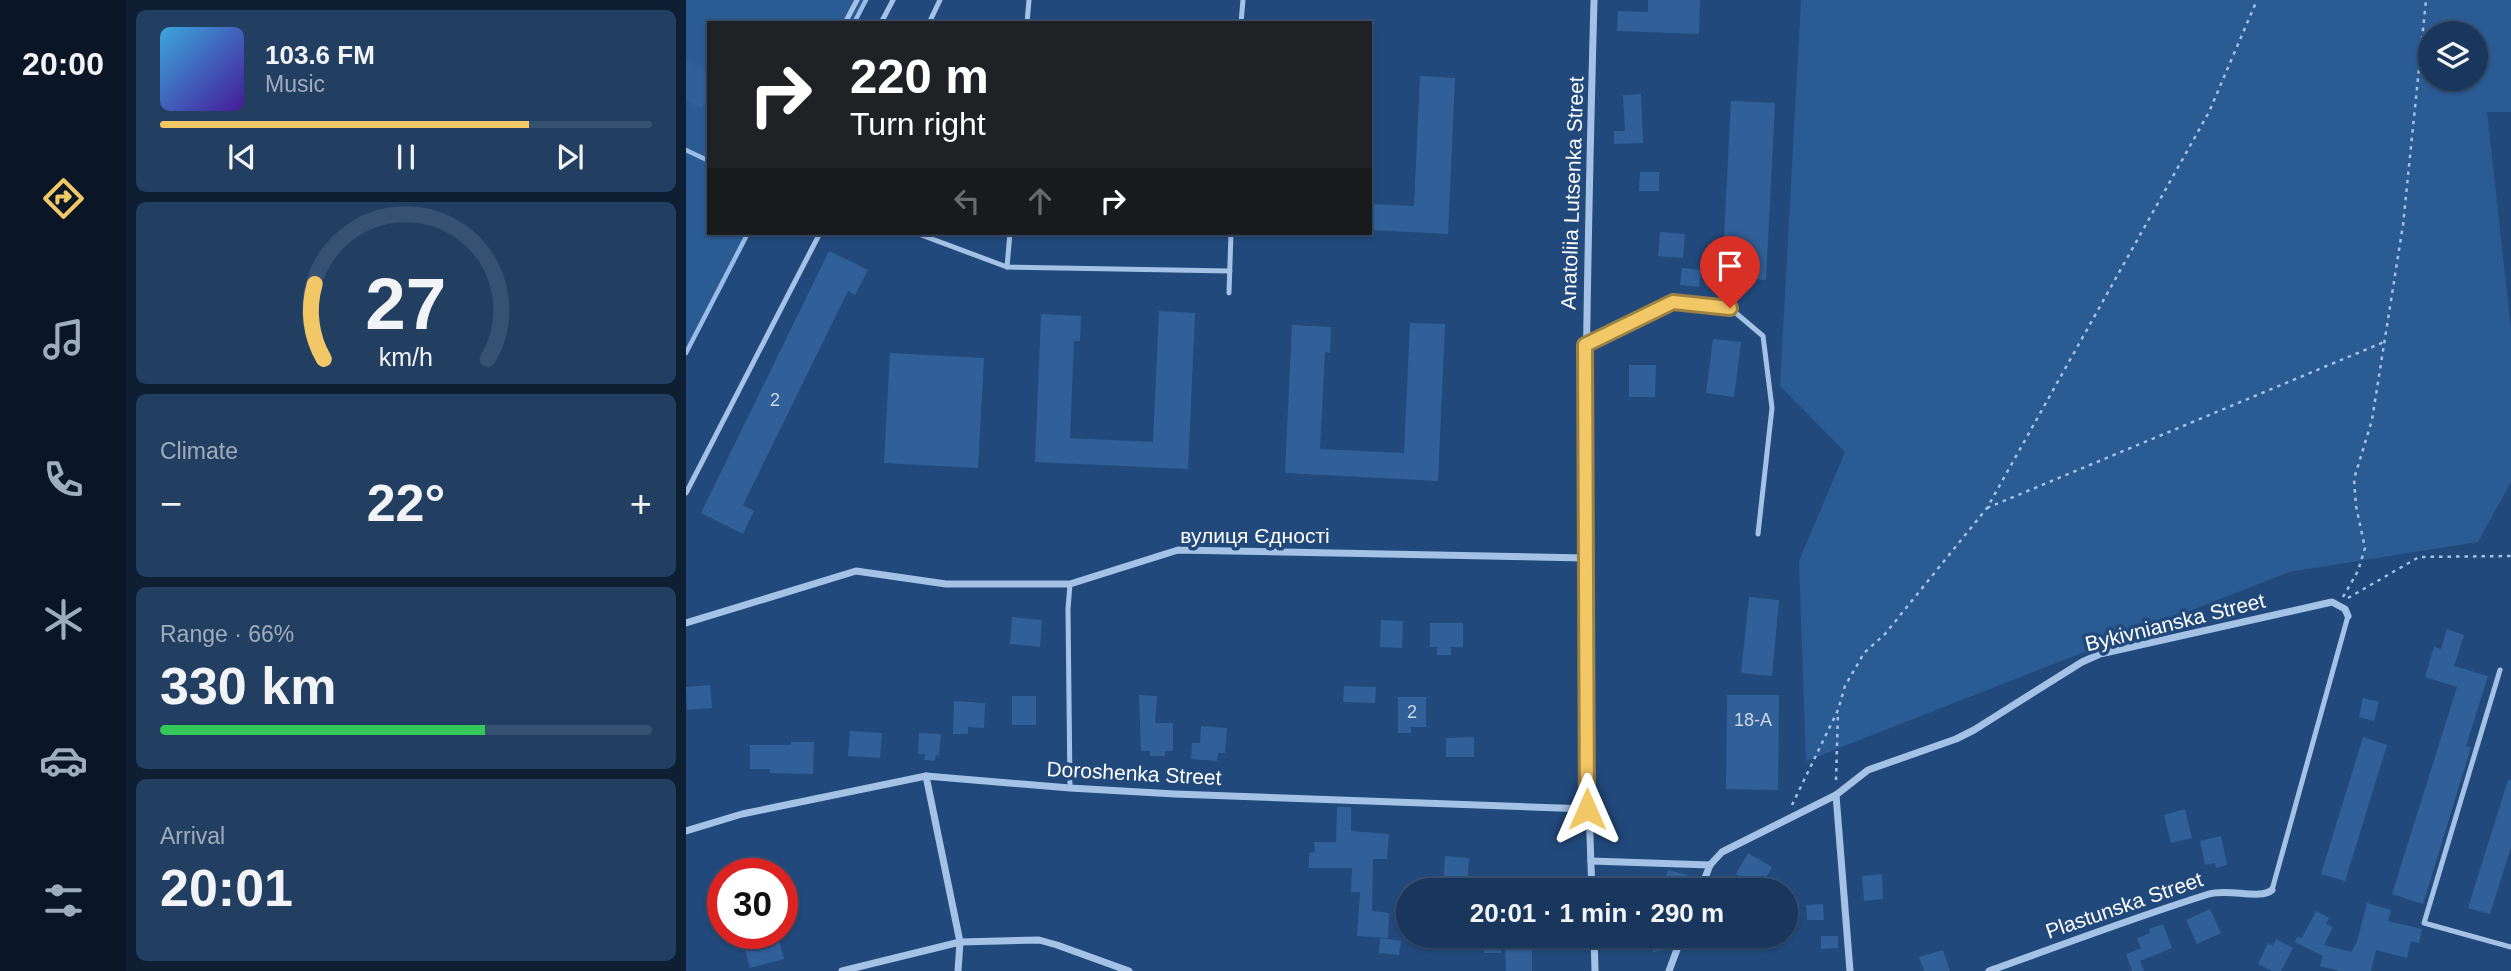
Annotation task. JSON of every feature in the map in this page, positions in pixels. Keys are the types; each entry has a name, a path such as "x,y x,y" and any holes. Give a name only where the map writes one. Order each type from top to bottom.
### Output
{"street":[{"name":"Anatoliia Lutsenka Street","path":"1592,878 1587,809 1585,345 1594,0"},
{"name":"вулиця Єдності","path":"686,623 856,571 946,584 1070,584 1178,550 1586,558"},
{"name":"Bykivnianska Street","path":"1836,795 1868,770 1974,730 2082,662 2100,654 2332,602 2339,604"},
{"path":"2339,604 2348,616"},
{"path":"926,776 960,942 958,971"},
{"name":"Doroshenka Street","path":"686,831 742,814 926,776 1070,788 1587,809"},
{"path":"1705,878 1710,865 1722,852 1836,795 1850,971"},
{"path":"1591,861 1710,865"},
{"name":"Plastunska Street","path":"1989,971 2162,908 2216,892 2229,890 2260,895 2272,890"},
{"path":"842,971 960,942 1039,940 1129,971"},
{"path":"1594,948 1595,971"},
{"path":"1669,971 1678,948"}],"lane":[{"path":"846,21 856,0"},
{"path":"882,21 892,0"},
{"path":"930,21 940,0"},
{"path":"1027,21 1029,0"},
{"path":"1241,21 1242,0"},
{"path":"686,493 819,235"},
{"path":"921,235 1007,267 1230,271"},
{"path":"1007,267 1010,235"},
{"path":"1228,293 1231,235"},
{"path":"1585,345 1673,302 1730,308 1763,336 1772,408 1758,534"},
{"path":"1070,584 1070,788"},
{"path":"2272,890 2348,616"},
{"path":"2500,670 2424,923 2511,947"}],"path":[{"path":"1784,821 1838,710 1845,686 1864,653 1885,634 1987,508 2208,112 2257,0"},
{"path":"2339,604 2358,571 2365,548 2356,506 2354,479 2372,420 2403,225 2426,0"},
{"path":"1987,508 2385,341"},
{"path":"2339,604 2360,589 2419,557 2511,556"},
{"path":"1836,795 1838,710"}],"shaded area":[{"path":"686,0 866,0 855,21 707,21 707,235 747,235 686,353"},
{"path":"1801,0 2511,0 2511,112 2487,112 2511,329 2511,482 2478,542 2289,572 1806,761 1799,561 1845,452 1780,386"}],"building":[{"path":"1648,0 1700,0 1699,34 1617,31 1618,11 1648,12"},
{"path":"686,61 707,71 707,98 701,109 686,101"},
{"path":"1420,76 1455,78 1448,234 1372,230 1372,204 1414,206"},
{"path":"1641,94 1643,143 1614,144 1614,131 1625,131 1623,95"},
{"path":"1731,101 1775,103 1766,280 1722,277"},
{"path":"1640,172 1659,172 1659,191 1639,191"},
{"path":"1660,232 1685,234 1683,258 1658,256"},
{"path":"829,251 868,270 855,295 848,291 743,505 754,511 743,534 701,513"},
{"path":"1682,268 1701,270 1699,287 1680,285"},
{"path":"1159,311 1195,313 1188,469 1035,462 1041,314 1081,316 1080,341 1074,341 1070,438 1153,442"},
{"path":"1410,323 1445,324 1438,481 1285,473 1292,325 1331,327 1330,353 1325,352 1320,449 1404,453"},
{"path":"1713,339 1741,342 1734,397 1706,393"},
{"path":"890,353 984,358 978,468 884,463"},
{"path":"1629,365 1656,365 1655,397 1629,397"},
{"path":"1749,597 1779,600 1772,676 1741,673"},
{"path":"1012,617 1042,620 1040,647 1010,644"},
{"path":"1381,620 1403,621 1402,648 1380,647"},
{"path":"1430,623 1463,623 1463,647 1451,647 1451,655 1437,655 1437,647 1430,647"},
{"path":"2447,629 2464,635 2454,666 2488,676 2466,746 2471,747 2423,904 2392,894 2457,687 2425,677 2434,647 2441,649"},
{"path":"710,685 712,708 687,710 686,687"},
{"path":"1344,686 1376,687 1375,703 1343,702"},
{"path":"1139,695 1157,696 1155,723 1173,723 1173,751 1165,751 1165,756 1150,756 1150,751 1141,751"},
{"path":"1727,695 1779,695 1778,790 1726,789"},
{"path":"1012,696 1036,696 1036,725 1012,725"},
{"path":"1398,697 1426,697 1426,727 1411,727 1411,733 1398,733"},
{"path":"2363,698 2379,702 2374,721 2359,717"},
{"path":"954,701 985,703 984,728 968,727 968,734 953,734"},
{"path":"1201,726 1227,728 1225,753 1218,753 1217,761 1191,759 1192,743 1200,743"},
{"path":"850,731 882,733 880,758 848,756"},
{"path":"919,733 941,734 939,756 936,755 935,761 924,760 925,754 918,754"},
{"path":"1474,737 1474,757 1446,757 1446,738"},
{"path":"2363,737 2387,745 2345,881 2321,874"},
{"path":"791,742 814,742 813,774 770,773 770,769 750,769 750,745 791,745"},
{"path":"2508,780 2511,780 2511,847 2490,914 2468,908"},
{"path":"1337,807 1351,807 1351,831 1389,834 1387,859 1373,859 1372,911 1389,913 1388,938 1357,936 1360,892 1351,892 1352,868 1309,868 1309,853 1315,852 1314,842 1336,842"},
{"path":"2185,809 2192,838 2171,843 2164,815"},
{"path":"2221,836 2227,865 2216,868 2215,863 2205,865 2200,841"},
{"path":"1748,853 1772,867 1766,878 1743,878 1736,874"},
{"path":"1445,856 1469,858 1468,878 1444,878"},
{"path":"1668,870 1688,875 1687,878 1665,878"},
{"path":"1882,874 1883,899 1864,901 1862,876"},
{"path":"2367,903 2391,910 2388,921 2422,929 2419,943 2411,941 2407,958 2376,950 2371,971 2340,971 2320,966 2323,956 2295,942 2297,937 2302,938 2316,911 2329,918 2326,924 2333,927 2324,945 2351,952 2357,942"},
{"path":"1823,904 1824,920 1807,920 1806,905"},
{"path":"2210,909 2221,933 2197,944 2186,920"},
{"path":"2163,924 2172,948 2140,961 2144,971 2132,971 2126,954 2141,948 2137,938 2150,933 2149,929"},
{"path":"1821,936 1838,936 1838,948 1821,949"},
{"path":"1380,938 1396,940 1396,948 1400,948 1399,955 1379,953"},
{"path":"2276,939 2293,948 2281,971 2272,971 2258,964 2268,943 2273,946"},
{"path":"1484,948 1501,948 1501,953 1484,953"},
{"path":"1505,948 1532,948 1532,971 1506,971"},
{"path":"1652,948 1666,948 1665,950 1653,952"},
{"path":"745,949 781,949 784,959 750,968"},
{"path":"1943,950 1950,971 1924,971 1919,957"}],"waterway":[{"path":"855,21 866,0"},
{"path":"686,150 707,160"},
{"path":"686,353 747,235"}],"route":[{"path":"1587,809 1585,345 1673,302 1730,308"}]}
